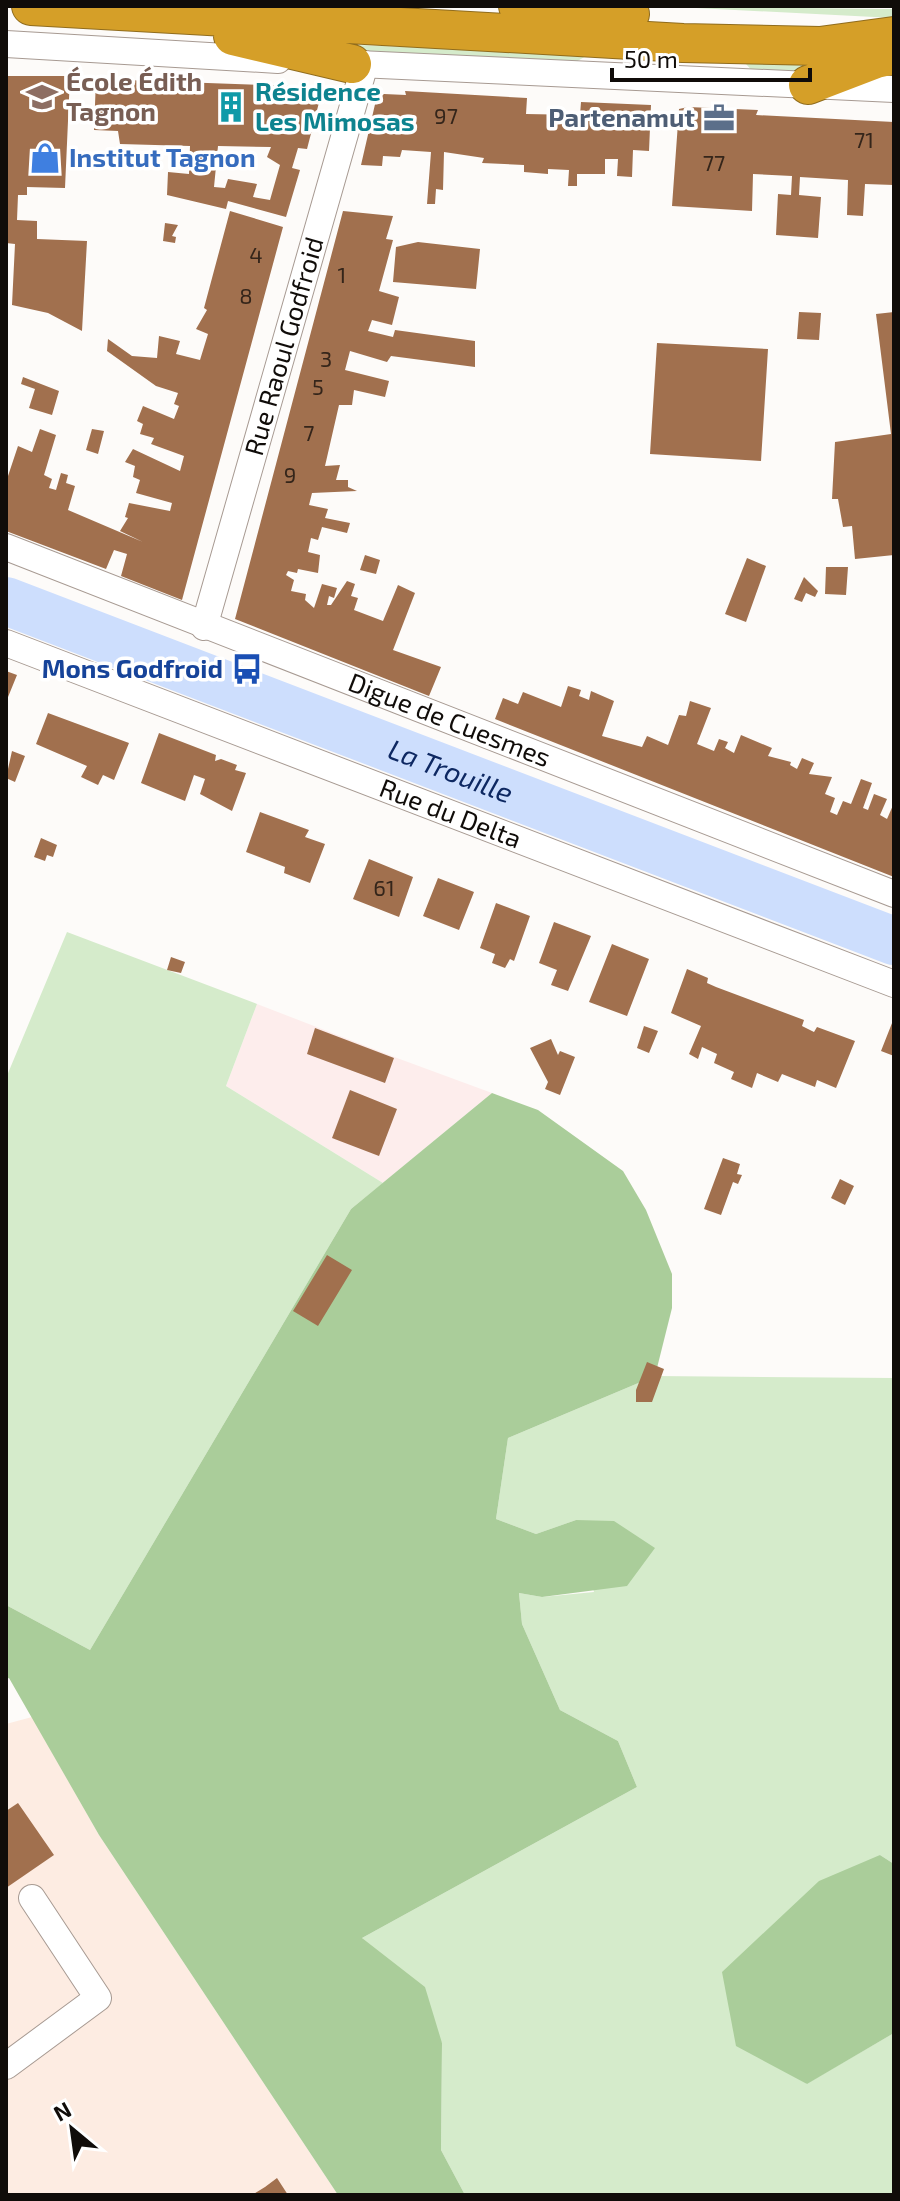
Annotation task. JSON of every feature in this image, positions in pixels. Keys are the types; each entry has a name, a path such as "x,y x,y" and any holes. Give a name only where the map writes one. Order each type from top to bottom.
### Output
{"highway":[{"path":"31,6 683,43 820,46 894,33"},
{"path":"518,6 894,33"},
{"path":"89,10 212,31 358,64"},
{"path":"808,85 894,55"}],"street":[{"path":"6,44 894,89"},
{"name":"Rue Raoul Godfroid","path":"204,627 358,64"},
{"name":"Digue de Cuesmes","path":"6,547 204,627 894,894"},
{"name":"Rue du Delta","path":"6,643 894,984"},
{"path":"6,2066 98,1998 32,1898"}],"shaded area":[{"path":"257,1004 492,1093 383,1183 226,1086"},
{"path":"32,1717 99,1835 338,2195 6,2195 6,1724"}],"green space":[{"path":"657,6 894,9 894,18"},
{"path":"272,42 826,62 779,77 757,76 746,64 586,56 569,66 395,55"},
{"path":"67,932 257,1004 226,1086 383,1183 351,1209 90,1650 6,1605 6,1078"},
{"path":"492,1093 538,1110 623,1171 646,1210 672,1274 672,1308 655,1376 508,1438 496,1519 536,1534 576,1520 614,1521 655,1548 627,1586 542,1597 519,1593 522,1624 560,1710 618,1741 637,1787 362,1938 425,1987 442,2043 441,2150 465,2195 338,2195 99,1835 9,1678 6,1679 6,1605 90,1650 351,1209"},
{"path":"655,1376 894,1378 894,1864 880,1855 806,2084 894,2033 894,2195 465,2195 441,2150 442,2043 362,1938 637,1787 618,1741 560,1710 522,1624 519,1593 542,1597 594,1592 576,1520 536,1534 496,1519 508,1438"},
{"path":"880,1855 894,1864 894,2033 807,2084 736,2046 722,1972 819,1881"}],"building":[{"path":"6,76 70,76 65,188 27,187 27,195 18,195 17,220 37,221 37,239 87,241 82,331 48,313 12,305 15,244 6,243"},
{"path":"96,79 323,87 307,149 298,148 292,168 300,170 286,217 228,201 226,209 167,195 168,172 189,174 190,146 120,144 118,131 94,130","holes":["218,146 271,147 267,157 280,165 270,200 253,197 257,184 228,179 225,188 214,187"]},
{"path":"405,91 527,98 526,114 580,115 581,102 651,105 649,151 633,150 632,177 617,176 618,159 605,159 605,174 577,174 577,186 568,186 569,170 548,169 548,174 524,172 524,165 482,163 484,158 444,152 443,190 436,189 435,204 427,204 431,152 402,150 400,157 383,156 382,166 361,165 376,100 384,94 406,95"},
{"path":"679,109 758,110 756,115 894,122 894,185 865,184 863,216 847,215 848,180 800,177 799,195 821,197 818,238 776,235 778,194 791,195 792,176 753,174 752,211 672,206"},
{"path":"230,211 283,227 182,600 121,576 127,554 114,550 106,569 6,531 6,482 18,446 32,452 40,429 56,435 44,475 52,479 49,488 56,490 61,473 68,475 66,483 75,486 68,510 143,542 120,531 128,518 125,517 129,503 170,511 172,503 136,493 140,480 133,477 135,466 125,462 133,449 180,471 184,456 151,444 154,438 140,434 143,424 137,421 143,406 174,419 179,406 174,404 178,393 156,386 107,351 108,339 132,356 157,358 159,336 180,341 176,354 200,360 208,334 196,329 207,310 204,308"},
{"path":"343,211 393,216 386,239 393,240 379,291 399,297 392,325 372,320 368,331 393,337 395,330 475,341 475,367 391,356 387,362 350,351 345,370 389,381 385,397 354,390 352,405 339,405 325,466 340,465 336,480 348,480 348,487 357,491 312,493 309,505 328,509 325,518 350,523 347,533 322,527 318,540 311,538 308,552 320,555 318,573 298,569 297,573 288,571 286,575 294,580 291,591 306,594 305,600 314,608 322,584 337,588 334,598 329,596 327,605 331,605 347,581 355,584 351,596 358,598 354,610 383,621 398,585 415,593 393,650 441,667 429,696 235,619"},
{"path":"165,223 178,225 172,236 176,237 175,243 163,241"},
{"path":"418,242 480,249 476,289 393,282 396,247"},
{"path":"799,312 821,313 819,340 797,339"},
{"path":"894,312 894,555 855,559 852,526 843,527 838,499 832,499 835,442 891,434 876,314"},
{"path":"657,343 768,349 761,461 650,454"},
{"path":"23,377 59,391 52,415 29,408 35,389 21,384"},
{"path":"92,429 104,431 98,454 86,450"},
{"path":"365,555 380,560 376,574 360,570"},
{"path":"747,558 766,566 746,622 725,614"},
{"path":"826,567 848,567 846,595 825,594"},
{"path":"804,577 818,591 815,597 806,593 802,602 794,599"},
{"path":"6,671 17,675 6,702"},
{"path":"568,686 581,690 579,696 589,700 591,691 614,701 602,736 642,747 647,736 668,745 679,715 686,716 690,701 711,708 697,744 714,751 719,739 728,742 725,748 734,753 741,735 772,748 768,756 791,762 790,765 797,769 802,758 814,763 809,774 832,777 825,794 835,798 830,812 837,815 843,801 851,804 861,779 872,783 863,808 868,810 874,794 887,799 880,815 887,819 894,803 894,877 495,719 503,698 518,704 523,692 561,707"},
{"path":"48,713 129,743 114,780 103,775 98,785 81,777 87,766 36,744"},
{"path":"159,733 216,755 215,761 221,759 237,765 235,770 246,773 232,811 200,794 205,779 194,775 185,801 141,783"},
{"path":"12,751 25,756 15,782 6,778"},
{"path":"260,812 309,830 305,837 325,844 310,883 284,873 285,867 246,852"},
{"path":"41,838 57,845 53,857 47,855 45,861 34,857"},
{"path":"369,859 413,877 399,917 353,899"},
{"path":"438,878 474,892 459,930 423,916"},
{"path":"496,903 530,916 514,961 510,959 505,968 492,963 495,954 480,948"},
{"path":"554,922 591,936 568,991 551,985 557,970 539,963"},
{"path":"612,944 649,959 627,1016 589,1002"},
{"path":"171,957 185,962 181,973 167,970"},
{"path":"687,969 708,978 707,983 716,987 804,1020 802,1026 814,1032 817,1027 855,1041 836,1088 817,1080 815,1087 782,1074 778,1082 757,1073 752,1088 731,1079 734,1072 714,1063 717,1054 702,1047 698,1059 689,1054 701,1026 671,1013"},
{"path":"894,1018 894,1056 881,1051"},
{"path":"644,1026 658,1031 649,1053 637,1048"},
{"path":"315,1028 394,1058 385,1083 307,1054"},
{"path":"551,1039 558,1055 560,1051 575,1057 560,1095 545,1089 548,1082 530,1048"},
{"path":"350,1090 397,1109 379,1156 332,1138"},
{"path":"723,1158 740,1164 737,1174 742,1175 738,1184 733,1182 721,1215 704,1209"},
{"path":"840,1179 854,1186 845,1205 831,1198"},
{"path":"327,1255 352,1270 318,1326 293,1311"},
{"path":"647,1362 664,1369 652,1402 636,1402 636,1390"},
{"path":"18,1803 54,1855 6,1888 6,1811"},
{"path":"277,2178 288,2195 252,2195 265,2187"}],"waterway":[{"name":"La Trouille","path":"6,601 894,941"}],"place":[{"name":"École Édith Tagnon","path":"42,97"},
{"name":"Résidence Les Mimosas","path":"231,107"},
{"name":"Partenamut","path":"719,118"},
{"name":"Institut Tagnon","path":"45,158"},
{"name":"Mons Godfroid","path":"247,669"}]}
